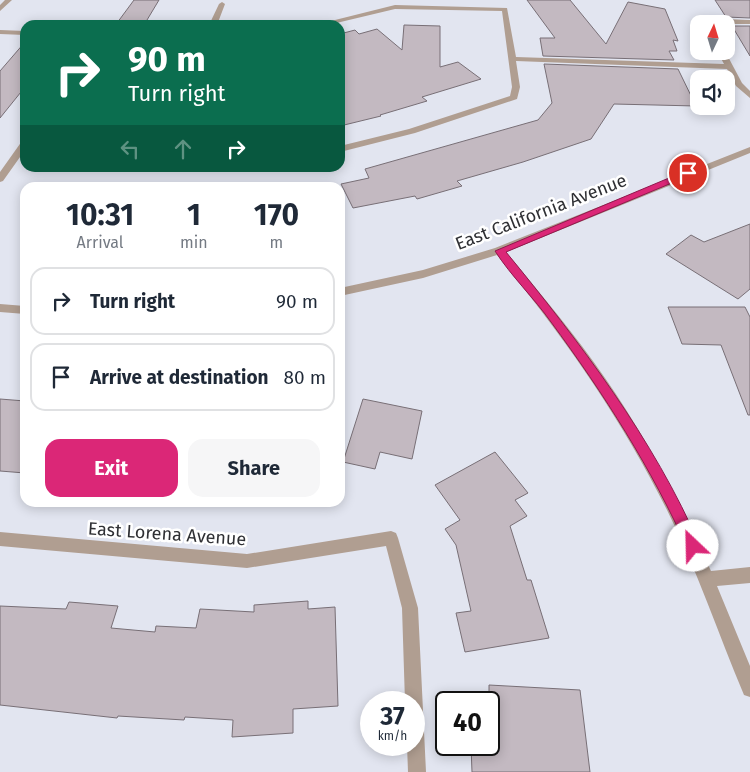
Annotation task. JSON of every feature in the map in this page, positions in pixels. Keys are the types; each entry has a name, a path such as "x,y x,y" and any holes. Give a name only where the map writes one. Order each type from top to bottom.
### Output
{"street":[{"path":"0,9 9,0"},
{"path":"215,20 222,4"},
{"path":"340,20 395,7 505,9 516,88 514,97 502,102 412,131 345,148"},
{"path":"735,22 750,22"},
{"path":"0,32 20,32"},
{"path":"512,60 730,67"},
{"path":"726,60 739,84 750,96"},
{"path":"0,179 20,150"},
{"name":"East California Avenue","path":"345,291 423,274 499,251 750,150"},
{"path":"11,162 20,163"},
{"path":"499,251 554,318 614,401 678,513 708,579 750,689"},
{"path":"0,308 20,310"},
{"name":"East Lorena Avenue","path":"0,539 247,561 391,538 410,608 417,772"},
{"path":"708,579 750,576"}],"building":[{"path":"134,0 159,0 147,20 119,20"},
{"path":"527,0 570,0 606,44 628,2 665,9 678,41 673,40 677,51 669,51 674,60 543,56 540,38 555,38"},
{"path":"715,0 750,0 750,18 725,15"},
{"path":"404,25 440,26 440,67 458,62 481,79 422,97 427,101 381,116 345,125 345,33 355,30 359,34 377,29 402,50"},
{"path":"735,26 750,26 750,56 735,31"},
{"path":"20,48 20,93 0,118 0,71"},
{"path":"544,64 678,69 690,94 690,106 614,104 591,139 523,162 457,181 462,186 417,199 415,196 353,208 345,192 345,183 369,178 365,169 538,120 552,103"},
{"path":"750,224 750,289 738,299 666,254 691,235 704,242"},
{"path":"668,307 745,307 750,317 750,415 748,415 721,345 682,344"},
{"path":"0,399 20,401 20,473 0,471"},
{"path":"363,399 422,411 412,459 380,452 375,469 345,462 345,456"},
{"path":"495,452 528,493 515,500 527,516 510,526 527,580 531,580 549,638 465,652 456,613 471,611 456,545 445,529 460,520 435,485"},
{"path":"308,601 308,609 335,607 338,706 293,709 293,733 232,737 233,720 185,717 184,720 118,716 117,718 0,705 0,606 66,609 69,602 118,606 111,628 155,632 156,626 196,628 200,609 254,612 254,605"},
{"path":"489,685 580,690 590,772 472,772 471,756 500,756 500,691 489,691"}],"route":[{"path":"688,173 499,251 554,318 614,401 678,513 693,546"}]}
